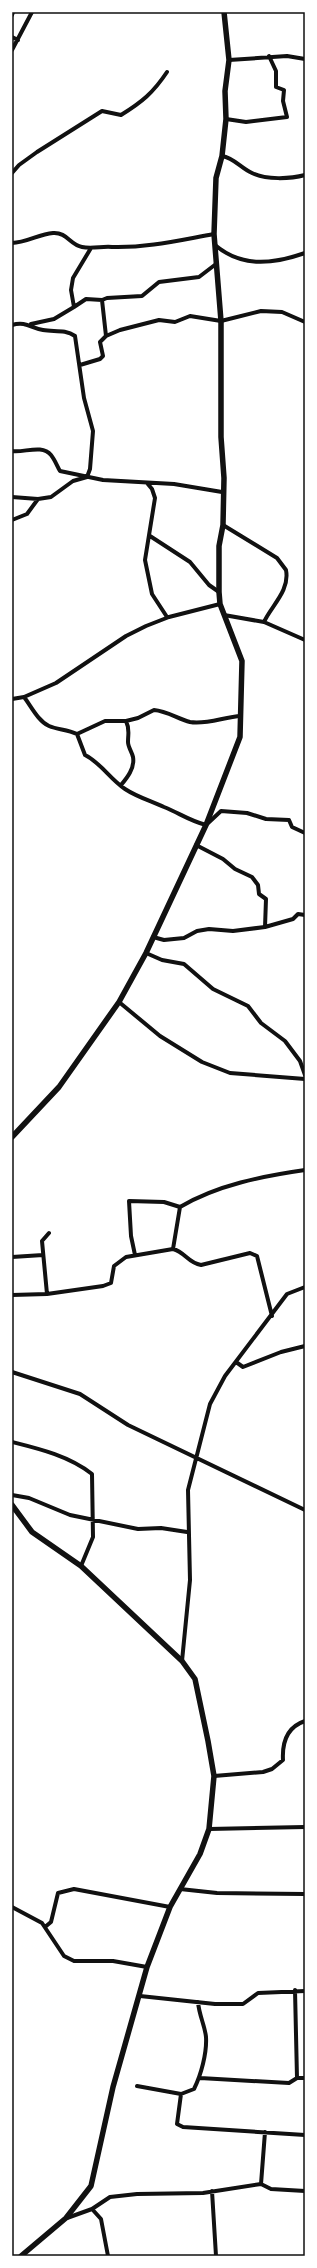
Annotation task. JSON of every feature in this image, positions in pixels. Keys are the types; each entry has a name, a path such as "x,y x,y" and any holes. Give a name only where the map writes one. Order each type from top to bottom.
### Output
{"street":[{"path":"12,50 32,12"},
{"path":"12,1137 35,1114 71,1072 119,1002 146,953 152,937 206,825 240,737 242,661 220,604 219,592 219,546 223,525 222,492 224,478 221,437 220,321 214,234 216,178 222,156 226,119 225,91 229,60 224,12"},
{"path":"12,37 18,40"},
{"path":"229,60 269,56 287,56 305,59"},
{"path":"226,119 246,122 287,117 284,101 284,90 276,87 276,71 269,56"},
{"path":"12,173 19,164 102,111 121,115 145,99 156,89 167,72"},
{"path":"222,156 230,158 252,173 262,176 284,177 305,175"},
{"path":"12,243 18,243 52,233 63,234 76,245 91,248 168,244 214,234"},
{"path":"215,245 226,254 244,261 258,263 285,259 305,253"},
{"path":"74,307 71,290 73,278 91,248"},
{"path":"12,325 31,324 54,319 86,299 102,300 107,298 142,296 159,282 199,277 216,264"},
{"path":"102,300 106,336"},
{"path":"80,364 100,359 103,356 100,342 106,336 120,330 159,320 175,322 190,316 220,321 262,311 282,312 305,322"},
{"path":"31,324 42,330 70,333 74,336 80,364 84,398 93,432 90,469 87,477"},
{"path":"12,450 23,452 38,448 44,450 50,453 60,471 87,477 146,482 222,492"},
{"path":"12,497 38,499 50,497 73,481 87,477"},
{"path":"146,482 152,489 155,498 145,560 152,594 167,618"},
{"path":"12,520 28,514 38,499"},
{"path":"223,525 277,558 286,570 284,589 274,609 267,615 264,622"},
{"path":"150,536 190,562 209,585 219,592"},
{"path":"12,699 24,697 56,684 126,636 167,618 220,604"},
{"path":"224,615 264,622 305,640"},
{"path":"24,697 36,714 49,726 66,728 77,734 85,755 94,760 121,785 192,822 206,825"},
{"path":"77,734 105,721 126,721 138,718 154,710 189,722 206,723 223,717 241,716"},
{"path":"121,785 133,766 133,758 128,742 130,732 126,721"},
{"path":"206,825 221,811 229,810 266,819 289,820 292,827 305,834"},
{"path":"196,845 223,859 235,869 252,877 258,885 259,894 266,899 265,927"},
{"path":"152,937 164,940 184,938 209,929 233,931 265,927 293,919 298,914 305,915"},
{"path":"146,953 162,960 184,964 213,989 248,1006 261,1022 285,1041 300,1061 305,1075"},
{"path":"119,1002 160,1036 202,1062 230,1073 305,1079"},
{"path":"135,1255 130,1230 129,1201 164,1202 180,1207 214,1190 278,1174 305,1170"},
{"path":"173,1249 180,1207"},
{"path":"47,1294 42,1241 49,1233"},
{"path":"12,1295 47,1294 103,1286 111,1283 114,1266 126,1257 135,1255 173,1249 181,1251 194,1264 201,1265 250,1253 257,1256 272,1316"},
{"path":"12,1257 43,1255"},
{"path":"182,1661 190,1580 187,1532 188,1490 210,1404 225,1376 288,1294 305,1287"},
{"path":"236,1362 244,1367 282,1352 305,1346"},
{"path":"12,1372 80,1394 128,1425 305,1510"},
{"path":"12,1442 47,1450 82,1466 92,1474 94,1484 91,1495 94,1519 93,1536 81,1566"},
{"path":"12,1495 29,1498 70,1515 138,1529 161,1528 187,1532"},
{"path":"12,1505 32,1532 81,1566 182,1661 195,1679 214,1776 209,1829 200,1854 170,1907 147,1967 113,2087 91,2186 66,2218 21,2256"},
{"path":"214,1776 272,1769 283,1760 282,1743 286,1736 296,1724 305,1721"},
{"path":"209,1829 305,1827"},
{"path":"180,1889 217,1893 305,1894"},
{"path":"45,1927 51,1922 58,1893 74,1890 170,1907"},
{"path":"12,1906 24,1911 42,1923 64,1956 74,1961 113,1961 147,1967"},
{"path":"140,1996 198,2002 243,2004 258,1993 295,1990 305,1991"},
{"path":"295,1990 297,2078"},
{"path":"137,2086 181,2094 194,2089 200,2078 206,2037 199,2017 198,2002"},
{"path":"200,2078 290,2083 297,2078 305,2078"},
{"path":"181,2094 177,2124 183,2127 305,2135"},
{"path":"261,2184 265,2132"},
{"path":"66,2218 92,2209 110,2197 137,2194 202,2193 212,2190 261,2184 271,2189 305,2191"},
{"path":"212,2190 216,2256"},
{"path":"92,2209 101,2219 108,2256"}]}
